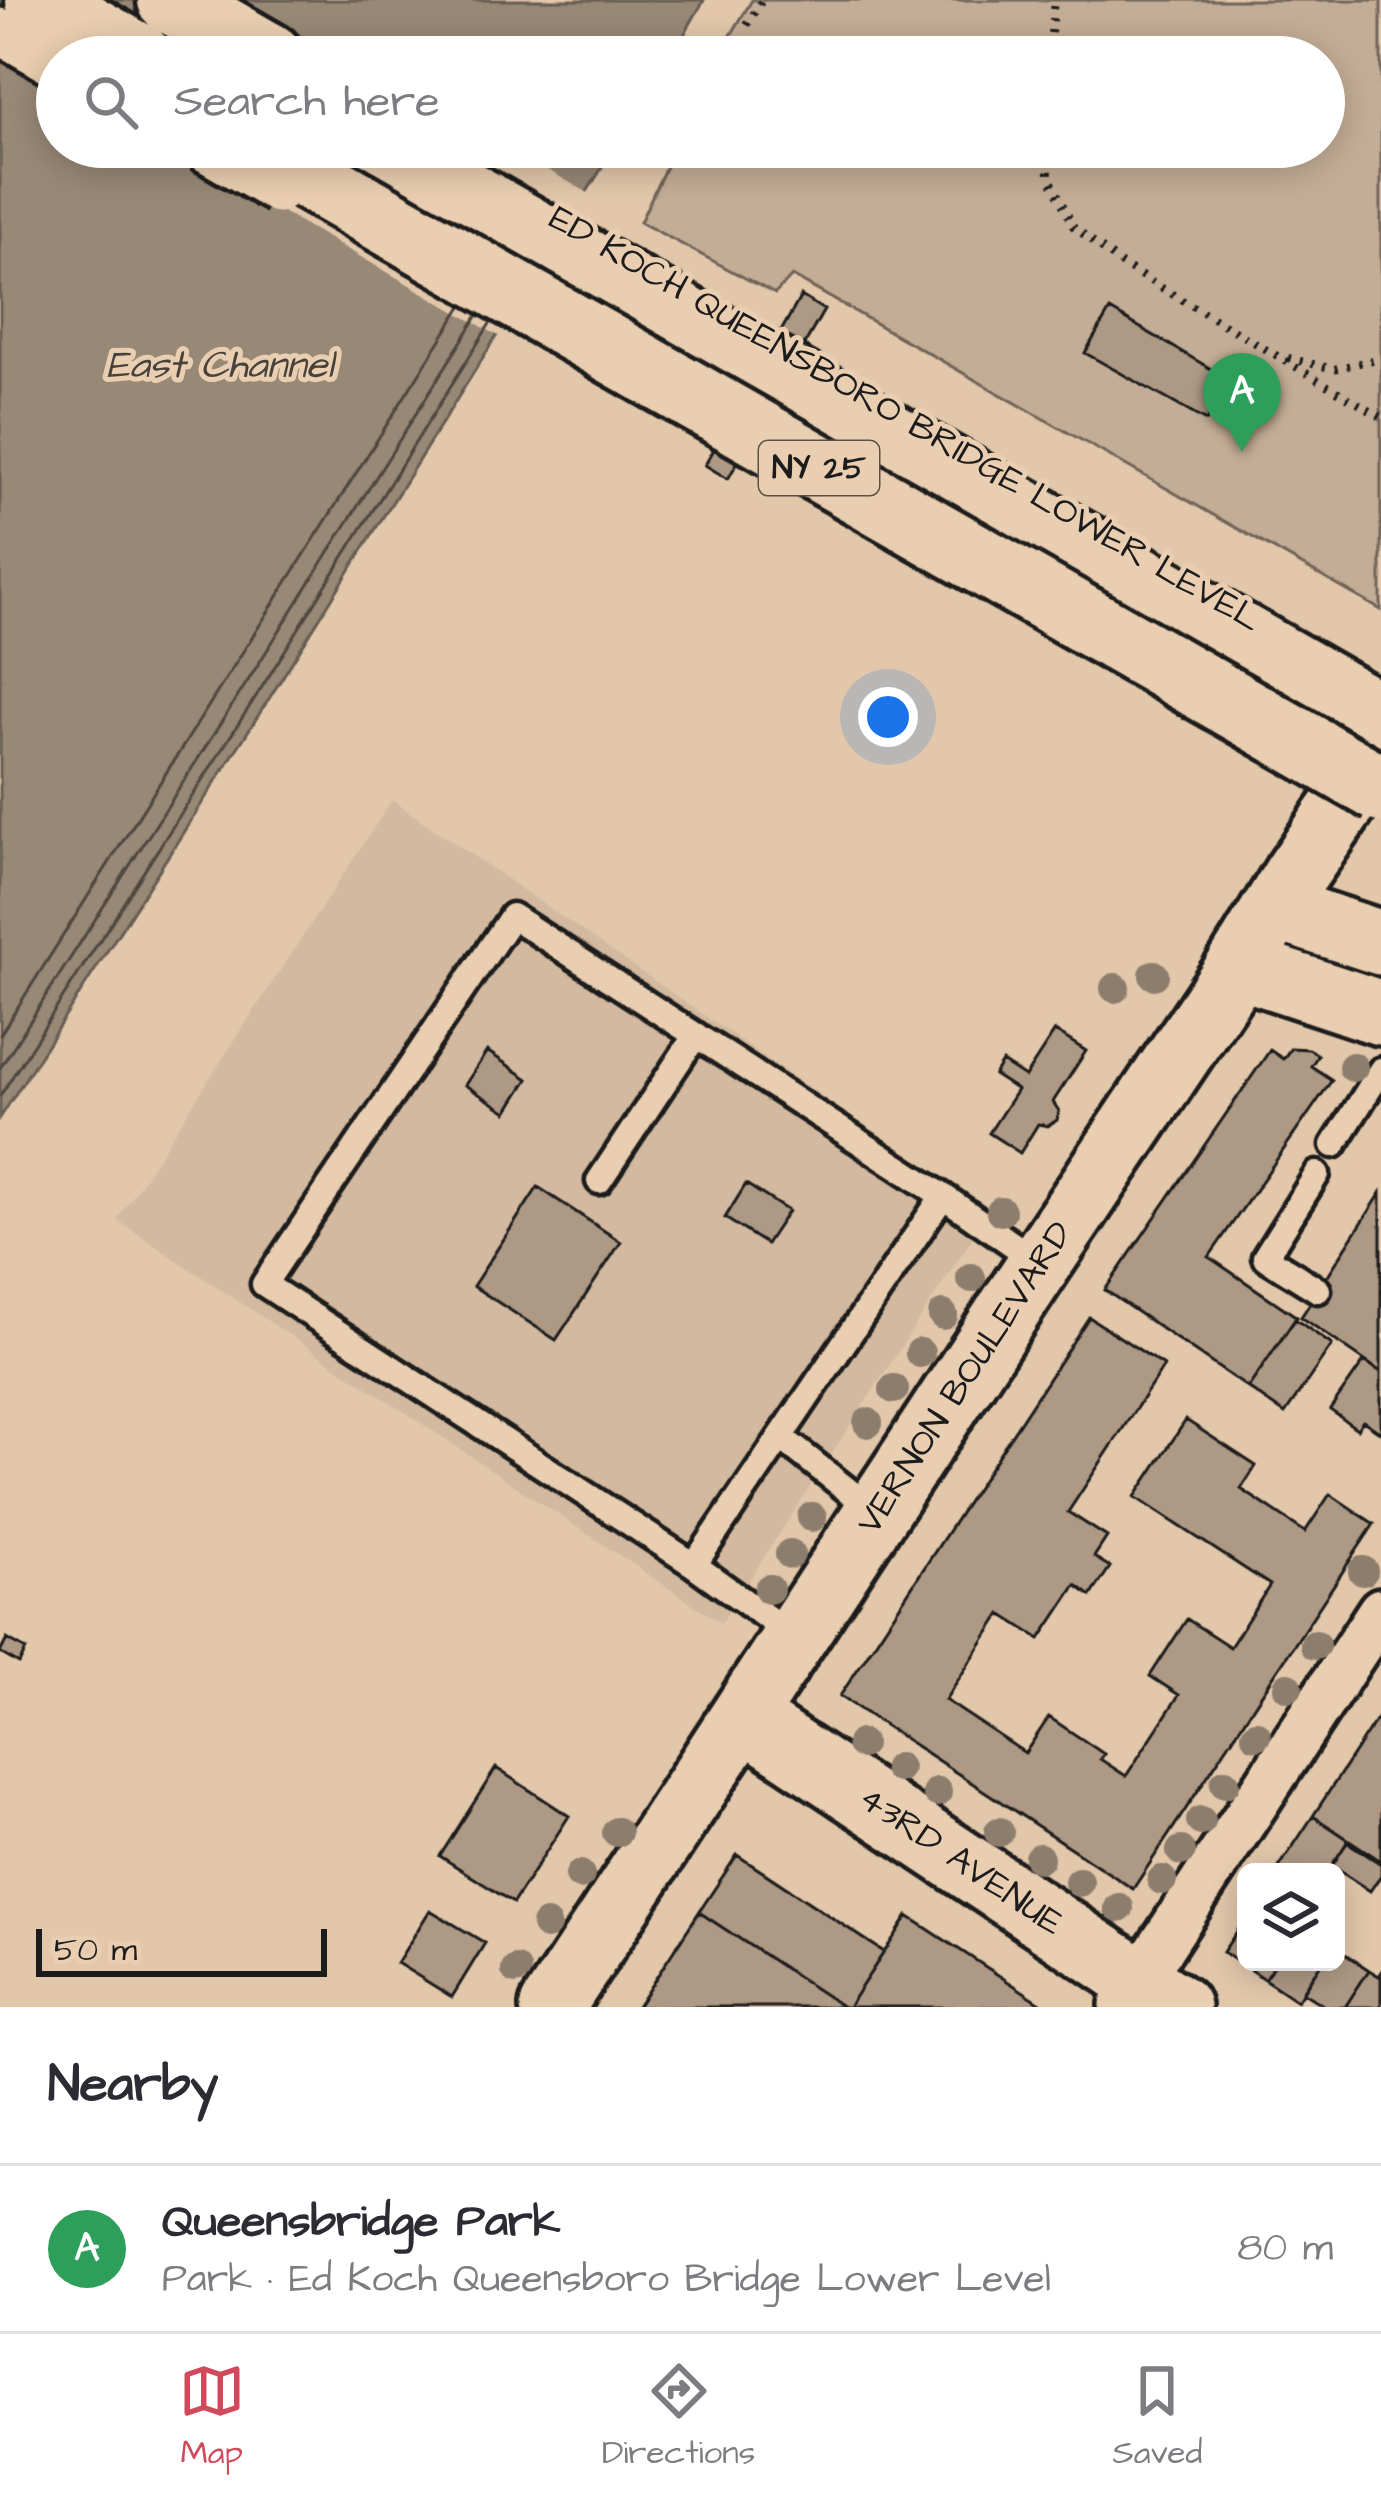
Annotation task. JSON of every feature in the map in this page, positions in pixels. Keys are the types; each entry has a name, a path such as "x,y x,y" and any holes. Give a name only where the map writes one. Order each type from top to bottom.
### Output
{"highway":[{"path":"0,0 63,36"},
{"path":"39,0 102,36"},
{"path":"128,0 191,36"},
{"path":"171,0 234,36"},
{"name":"NY 25","path":"294,168 1381,789"},
{"path":"333,168 1381,767"},
{"path":"421,168 1381,717"},
{"name":"ED KOCH QUEENSBORO BRIDGE LOWER LEVEL","path":"465,168 1381,691"}],"main road":[{"name":"VERNON BOULEVARD","path":"552,2007 1381,751"},
{"path":"1275,908 1381,943"},
{"path":"1240,966 1381,1013"},
{"name":"43RD AVENUE","path":"743,1717 1146,1998"}],"street":[{"path":"0,31 36,52"},
{"path":"240,168 1381,820"},
{"path":"1146,1998 1381,1611"}],"lane":[{"path":"795,1638 694,1565 264,1284 512,916 1040,1263"},
{"path":"599,1181 696,1035"},
{"path":"1334,1144 1381,1070"},
{"path":"1317,1174 1264,1257 1318,1290"},
{"path":"694,1565 943,1196"},
{"path":"782,1438 876,1513"}],"path":[{"path":"747,25 762,0"},
{"path":"1051,36 1053,0"},
{"path":"1048,168 1073,226 1121,264 1381,417"},
{"path":"1281,356 1334,369 1381,358"}],"shaded area":[{"path":"752,0 1381,0 1381,610 792,276 775,294 640,222 665,168 1345,168 1345,36 731,36"},
{"path":"392,800 985,1209 975,1234 721,1623 117,1220"}],"water":[{"name":"East Channel","path":"0,0 704,0 683,36 36,36 36,168 602,168 0,1118"}],"pier":[{"path":"206,168 544,168 592,195 502,338"}],"building":[{"path":"801,296 824,310 728,479 705,465"},
{"path":"1110,310 1230,380 1206,421 1085,353"},
{"path":"1055,1031 1086,1051 1053,1102 1059,1111 1057,1120 1048,1126 1038,1124 1020,1153 989,1133 1017,1090 994,1075 1002,1062 1025,1077"},
{"path":"1291,1048 1318,1055 1311,1066 1332,1080 1209,1257 1297,1317 1248,1388 1105,1290 1270,1050 1283,1059"},
{"path":"487,1051 528,1079 507,1112 465,1085"},
{"path":"746,1184 788,1211 766,1244 725,1218"},
{"path":"538,1187 621,1242 556,1340 473,1286"},
{"path":"1381,1193 1381,1372 1301,1317"},
{"path":"1089,1317 1164,1366 1068,1512 1107,1537 1094,1557 1110,1567 1091,1596 1076,1585 1040,1639 1001,1614 945,1700 1025,1753 1049,1717 1104,1754 1100,1759 1126,1776 1179,1695 1150,1676 1187,1619 1230,1647 1270,1585 1135,1497 1186,1420 1256,1466 1241,1489 1305,1532 1330,1494 1374,1524 1133,1889 840,1696"},
{"path":"1295,1319 1332,1345 1285,1414 1248,1388"},
{"path":"1364,1361 1381,1372 1381,1433 1363,1421 1357,1429 1330,1410"},
{"path":"7,1639 26,1650 19,1664 0,1653"},
{"path":"1381,1712 1381,1861 1313,1816"},
{"path":"496,1768 569,1816 513,1903 440,1856"},
{"path":"1313,1816 1349,1840 1333,1863 1282,1863"},
{"path":"1347,1842 1381,1864 1381,1875 1370,1891 1345,1875 1345,1863 1334,1863"},
{"path":"737,1855 884,1952 848,2007 699,1912"},
{"path":"430,1910 485,1943 452,1997 397,1963"},
{"path":"699,1912 843,2007 637,2007"},
{"path":"908,1916 1047,2007 848,2007"},
{"path":"1237,1931 1237,1961 1223,1952"},
{"path":"1345,1954 1369,1970 1345,2007 1326,2007 1302,1992 1316,1971 1345,1971"},
{"path":"1369,1970 1381,1973 1381,2007 1345,2007"},
{"path":"1270,1971 1316,1971 1297,2001 1264,1979"}],"place":[{"name":"Queensbridge Park","path":"1242,452"}]}
